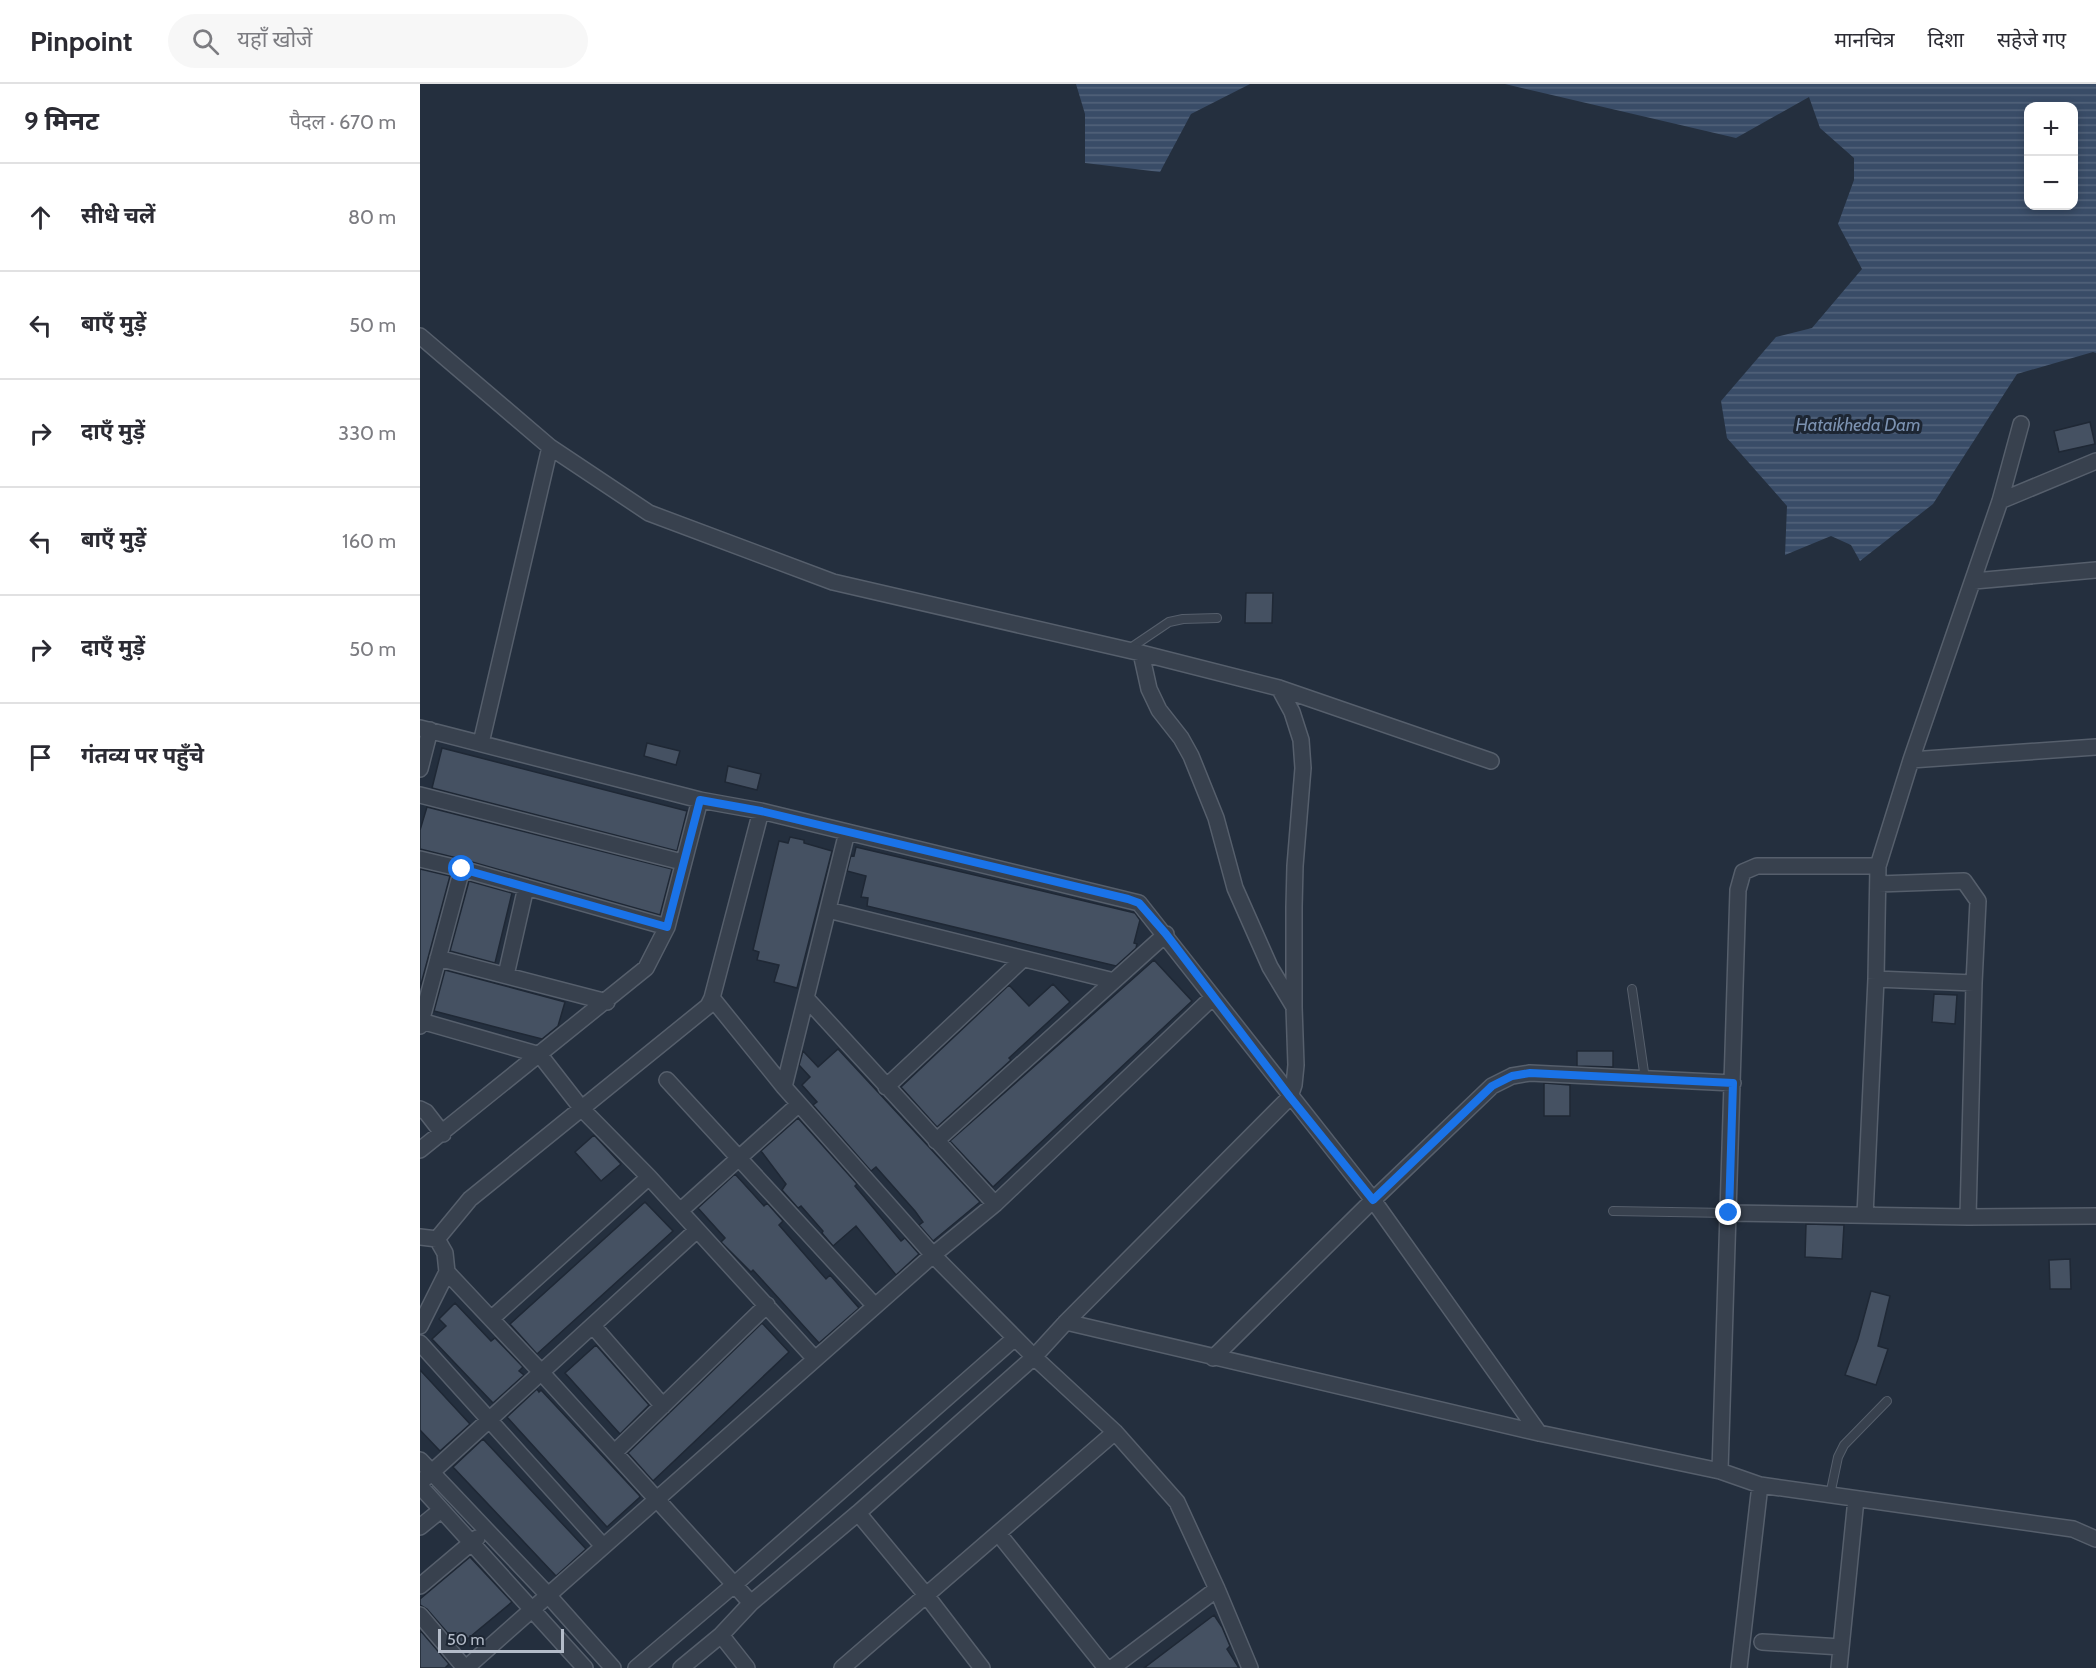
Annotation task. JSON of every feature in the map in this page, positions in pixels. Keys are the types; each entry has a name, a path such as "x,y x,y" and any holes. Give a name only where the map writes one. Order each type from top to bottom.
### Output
{"street":[{"path":"420,336 550,447 648,513 833,582 1279,688 1491,761"},
{"path":"1865,1215 1878,866 1911,760 2000,501 2021,424"},
{"path":"481,743 550,447"},
{"path":"2000,501 2096,461"},
{"path":"1974,581 2096,570"},
{"path":"1134,652 1159,710 1181,738 1191,756 1216,818 1235,888 1270,967 1294,1007"},
{"path":"681,1668 721,1635 751,1603 858,1513 1034,1357 1065,1322 1290,1097 1296,1065 1295,866 1303,768 1301,740 1292,712 1279,688"},
{"path":"420,769 425,729 700,800 761,811 1139,903 1166,934 1290,1097 1373,1200 1539,1433"},
{"path":"1911,760 2096,747"},
{"path":"420,795 682,862"},
{"path":"420,1150 607,1002 646,968 667,927 682,862 700,800"},
{"path":"437,1239 470,1199 702,1012 712,998 761,811"},
{"path":"784,1087 847,832"},
{"path":"420,859 667,927"},
{"path":"1720,1471 1738,890 1743,872 1756,866 1878,866"},
{"path":"462,869 421,1024 540,1055 582,1109 680,1211 815,1359"},
{"path":"1878,884 1964,881 1978,901 1968,1217"},
{"path":"506,975 526,887"},
{"path":"828,910 1114,981"},
{"path":"936,1142 1166,934"},
{"path":"438,958 607,1002"},
{"path":"886,1087 1023,958"},
{"path":"1875,979 1974,983"},
{"path":"420,1615 465,1668 933,1255 995,1204 1213,996"},
{"path":"712,998 784,1087 933,1255 1034,1357 1115,1432 1177,1502 1250,1668"},
{"path":"806,998 995,1204"},
{"path":"1213,1358 1492,1086 1512,1076 1530,1073 1733,1083"},
{"path":"667,1080 875,1306"},
{"path":"680,1211 799,1104"},
{"path":"420,1109 426,1112 443,1134"},
{"path":"491,1319 649,1178"},
{"path":"1729,1213 1968,1217 2096,1216"},
{"path":"424,1481 697,1230"},
{"path":"420,1237 437,1239"},
{"path":"420,1326 447,1272 446,1253 437,1239"},
{"path":"447,1272 615,1452 751,1603"},
{"path":"615,1452 767,1305"},
{"path":"1065,1322 1539,1433 1720,1471 1760,1485 2073,1529 2096,1539"},
{"path":"592,1326 663,1406"},
{"path":"636,1668 1015,1338"},
{"path":"420,1343 603,1546"},
{"path":"852,1665 926,1595 1115,1432"},
{"path":"420,1461 424,1481 441,1510 585,1668"},
{"path":"424,1481 485,1529 614,1668"},
{"path":"1739,1668 1760,1485"},
{"path":"1839,1668 1856,1499"},
{"path":"420,1527 441,1510"},
{"path":"858,1513 926,1595 982,1668"},
{"path":"420,1586 485,1529"},
{"path":"998,1533 1106,1668"},
{"path":"1112,1668 1217,1589"},
{"path":"721,1635 747,1668"},
{"path":"1762,1642 1841,1647"}],"lane":[{"path":"1134,652 1170,622 1184,619 1217,618"},
{"path":"1632,989 1645,1079"},
{"path":"1612,1211 1729,1213"},
{"path":"1830,1495 1838,1457 1844,1445 1887,1401"}],"water":[{"path":"1076,84 1250,84 1191,114 1160,172 1085,163 1085,114"},
{"name":"Hataikheda Dam","path":"1505,84 2096,84 2096,353 2017,374 1933,504 1860,561 1851,545 1831,536 1785,555 1787,506 1727,438 1721,401 1776,337 1812,328 1862,269 1838,224 1854,180 1854,158 1820,128 1809,97 1736,138"}],"building":[{"path":"2090,422 2095,444 2059,452 2054,431"},
{"path":"1246,593 1273,593 1272,623 1245,623"},
{"path":"647,743 680,751 676,765 644,756"},
{"path":"442,748 687,811 677,851 432,788"},
{"path":"728,766 761,774 757,790 725,782"},
{"path":"427,807 672,869 660,915 420,849 420,830"},
{"path":"790,837 832,851 797,988 774,982 779,965 757,960 759,952 753,950 779,841 788,843"},
{"path":"856,847 1135,913 1140,920 1134,943 1137,944 1136,948 1116,966 867,906 868,898 861,897 866,876 847,871 851,855 854,856"},
{"path":"420,869 450,876 420,988"},
{"path":"469,881 512,893 495,963 450,951"},
{"path":"1154,960 1192,1001 993,1187 950,1141"},
{"path":"445,970 565,1002 558,1026 542,1039 434,1011"},
{"path":"1053,984 1070,1002 1009,1058 1011,1060 937,1127 901,1087 1009,985 1029,1006"},
{"path":"1934,994 1957,995 1955,1024 1932,1022"},
{"path":"838,1049 980,1202 933,1241 919,1225 923,1222 915,1211 876,1167 871,1171 813,1105 817,1102 802,1085 810,1077 799,1065 803,1051 818,1067"},
{"path":"1577,1051 1613,1051 1613,1067 1577,1066"},
{"path":"1544,1083 1570,1085 1570,1116 1544,1116"},
{"path":"798,1118 857,1184 855,1186 901,1241 905,1238 919,1254 896,1275 856,1226 833,1246 801,1206 798,1208 782,1190 786,1184 761,1151"},
{"path":"594,1135 621,1164 601,1181 575,1152"},
{"path":"735,1174 764,1206 767,1203 783,1221 779,1225 826,1279 830,1275 859,1308 819,1343 753,1270 751,1272 721,1242 725,1238 698,1208"},
{"path":"645,1202 673,1231 537,1354 510,1324"},
{"path":"1806,1224 1844,1225 1842,1259 1805,1257"},
{"path":"2070,1259 2071,1289 2050,1289 2049,1260"},
{"path":"1871,1291 1890,1296 1878,1346 1888,1349 1876,1385 1845,1375"},
{"path":"455,1303 491,1341 495,1338 523,1367 519,1371 524,1375 493,1403 432,1339 446,1326 439,1319"},
{"path":"762,1323 789,1352 653,1481 628,1453"},
{"path":"596,1345 649,1405 620,1434 565,1373"},
{"path":"420,1370 470,1424 440,1451 420,1430"},
{"path":"537,1389 539,1392 541,1390 639,1495 640,1497 607,1527 507,1417"},
{"path":"483,1439 586,1549 556,1576 453,1467"},
{"path":"470,1557 512,1602 459,1646 427,1609 420,1605 420,1599"},
{"path":"1214,1615 1230,1646 1227,1649 1239,1668 1144,1668"},
{"path":"420,1630 449,1664 445,1668 420,1668"}],"route":[{"path":"462,869 667,927 682,862 700,800 761,811 1128,899 1139,903 1166,934 1290,1097 1373,1200 1492,1086 1512,1076 1530,1073 1733,1083 1729,1213"}]}
